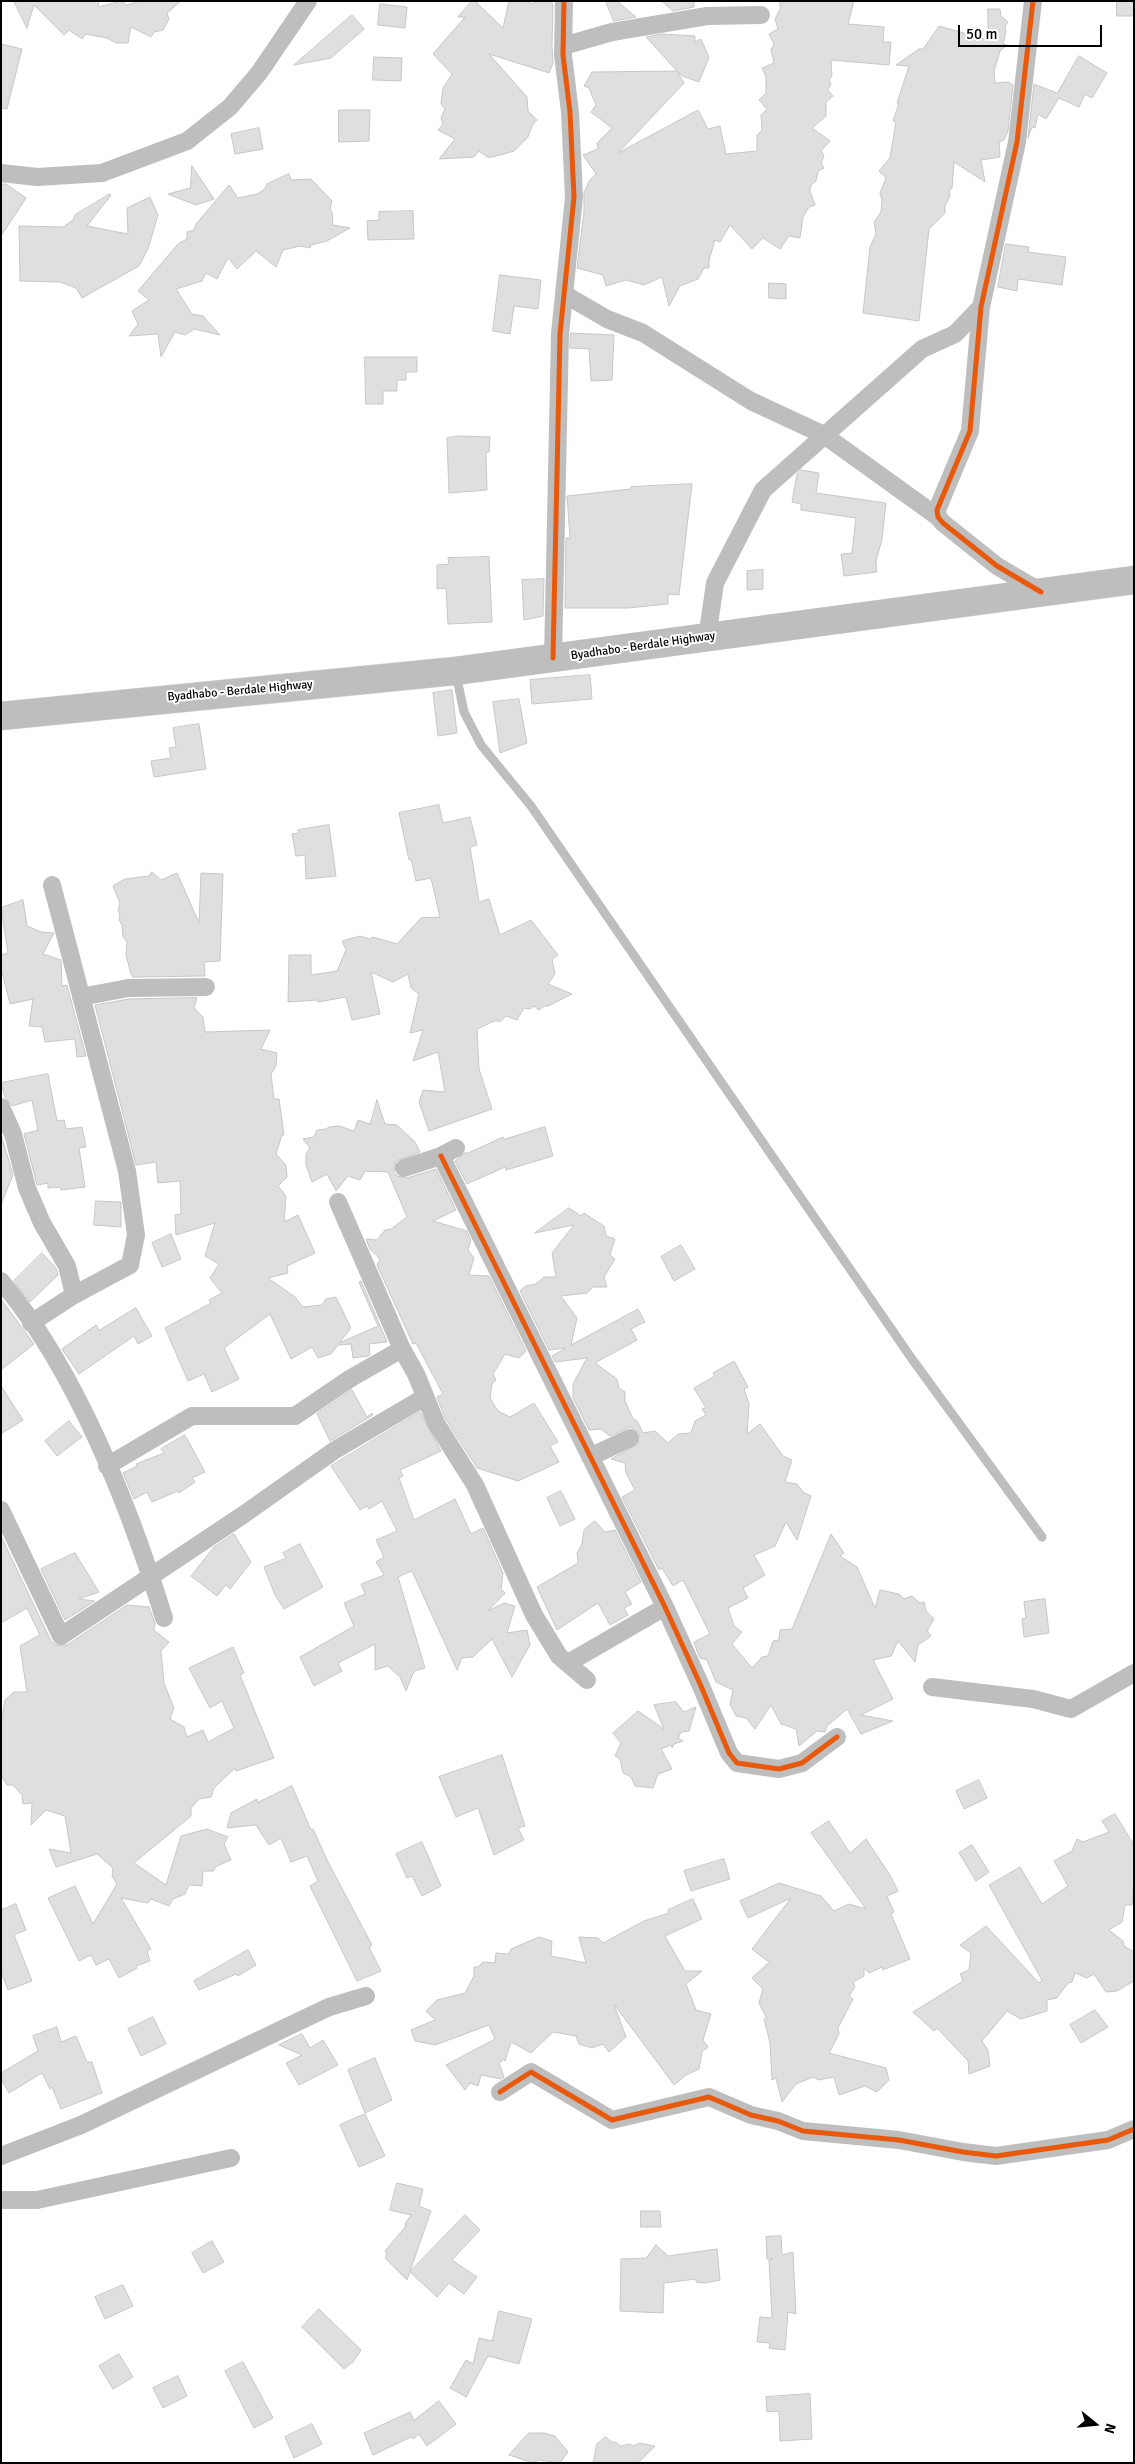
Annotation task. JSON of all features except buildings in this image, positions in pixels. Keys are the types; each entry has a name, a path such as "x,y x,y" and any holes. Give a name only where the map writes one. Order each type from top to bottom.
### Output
{"main road":[{"name":"Byadhabo - Berdale Highway","path":"1,716 455,671 1134,580"}],"street":[{"path":"1,173 37,177 102,173 187,141 230,107 254,80 308,1"},
{"path":"553,658 560,334 574,197 570,112 563,46 564,1"},
{"path":"938,517 938,503 970,431 981,307 1017,142 1033,1"},
{"path":"563,46 612,32 708,16 761,15"},
{"path":"564,294 607,319 643,333 751,401 824,435 938,517 997,566 1041,592"},
{"path":"707,638 715,583 763,490 922,349 955,334 981,307"},
{"path":"31,1323 74,1295 130,1265 136,1235 127,1171 52,885"},
{"path":"81,997 128,988 206,987"},
{"path":"1,1107 13,1134 27,1188 42,1223 67,1266 74,1295"},
{"path":"404,1168 449,1152 488,1246 665,1607 702,1686 729,1753 737,1763 779,1769 802,1763 836,1737"},
{"path":"338,1202 402,1348 416,1374 436,1423 475,1485 534,1615 559,1656 587,1680"},
{"path":"1,1281 66,1376 107,1466 150,1575 164,1618"},
{"path":"107,1466 192,1416 295,1416 351,1378 402,1348"},
{"path":"1,1510 61,1636 150,1575 243,1515 335,1450 425,1397"},
{"path":"590,1457 630,1438"},
{"path":"568,1663 665,1607"},
{"path":"932,1687 1032,1699 1071,1709 1134,1673"},
{"path":"1,2156 81,2125 329,2007 366,1996"},
{"path":"500,2092 530,2072 612,2120 709,2097 751,2114 778,2121 803,2131 899,2140 996,2156 1108,2140 1134,2130"},
{"path":"1,2200 37,2200 231,2158"}],"lane":[{"path":"455,671 464,712 481,745 531,806 912,1359 1042,1537"}],"cycle path":[{"path":"553,658 560,334 574,197 570,112 563,55 564,1"},
{"path":"1033,1 1017,142 981,307 970,431 937,510 938,517 943,523 997,566 1041,592"},
{"path":"441,1156 665,1607 729,1753 737,1763 779,1769 802,1763 837,1737"},
{"path":"500,2092 531,2072 612,2120 709,2097 751,2115 778,2121 803,2131 899,2140 996,2156 1108,2140 1134,2129"}]}
